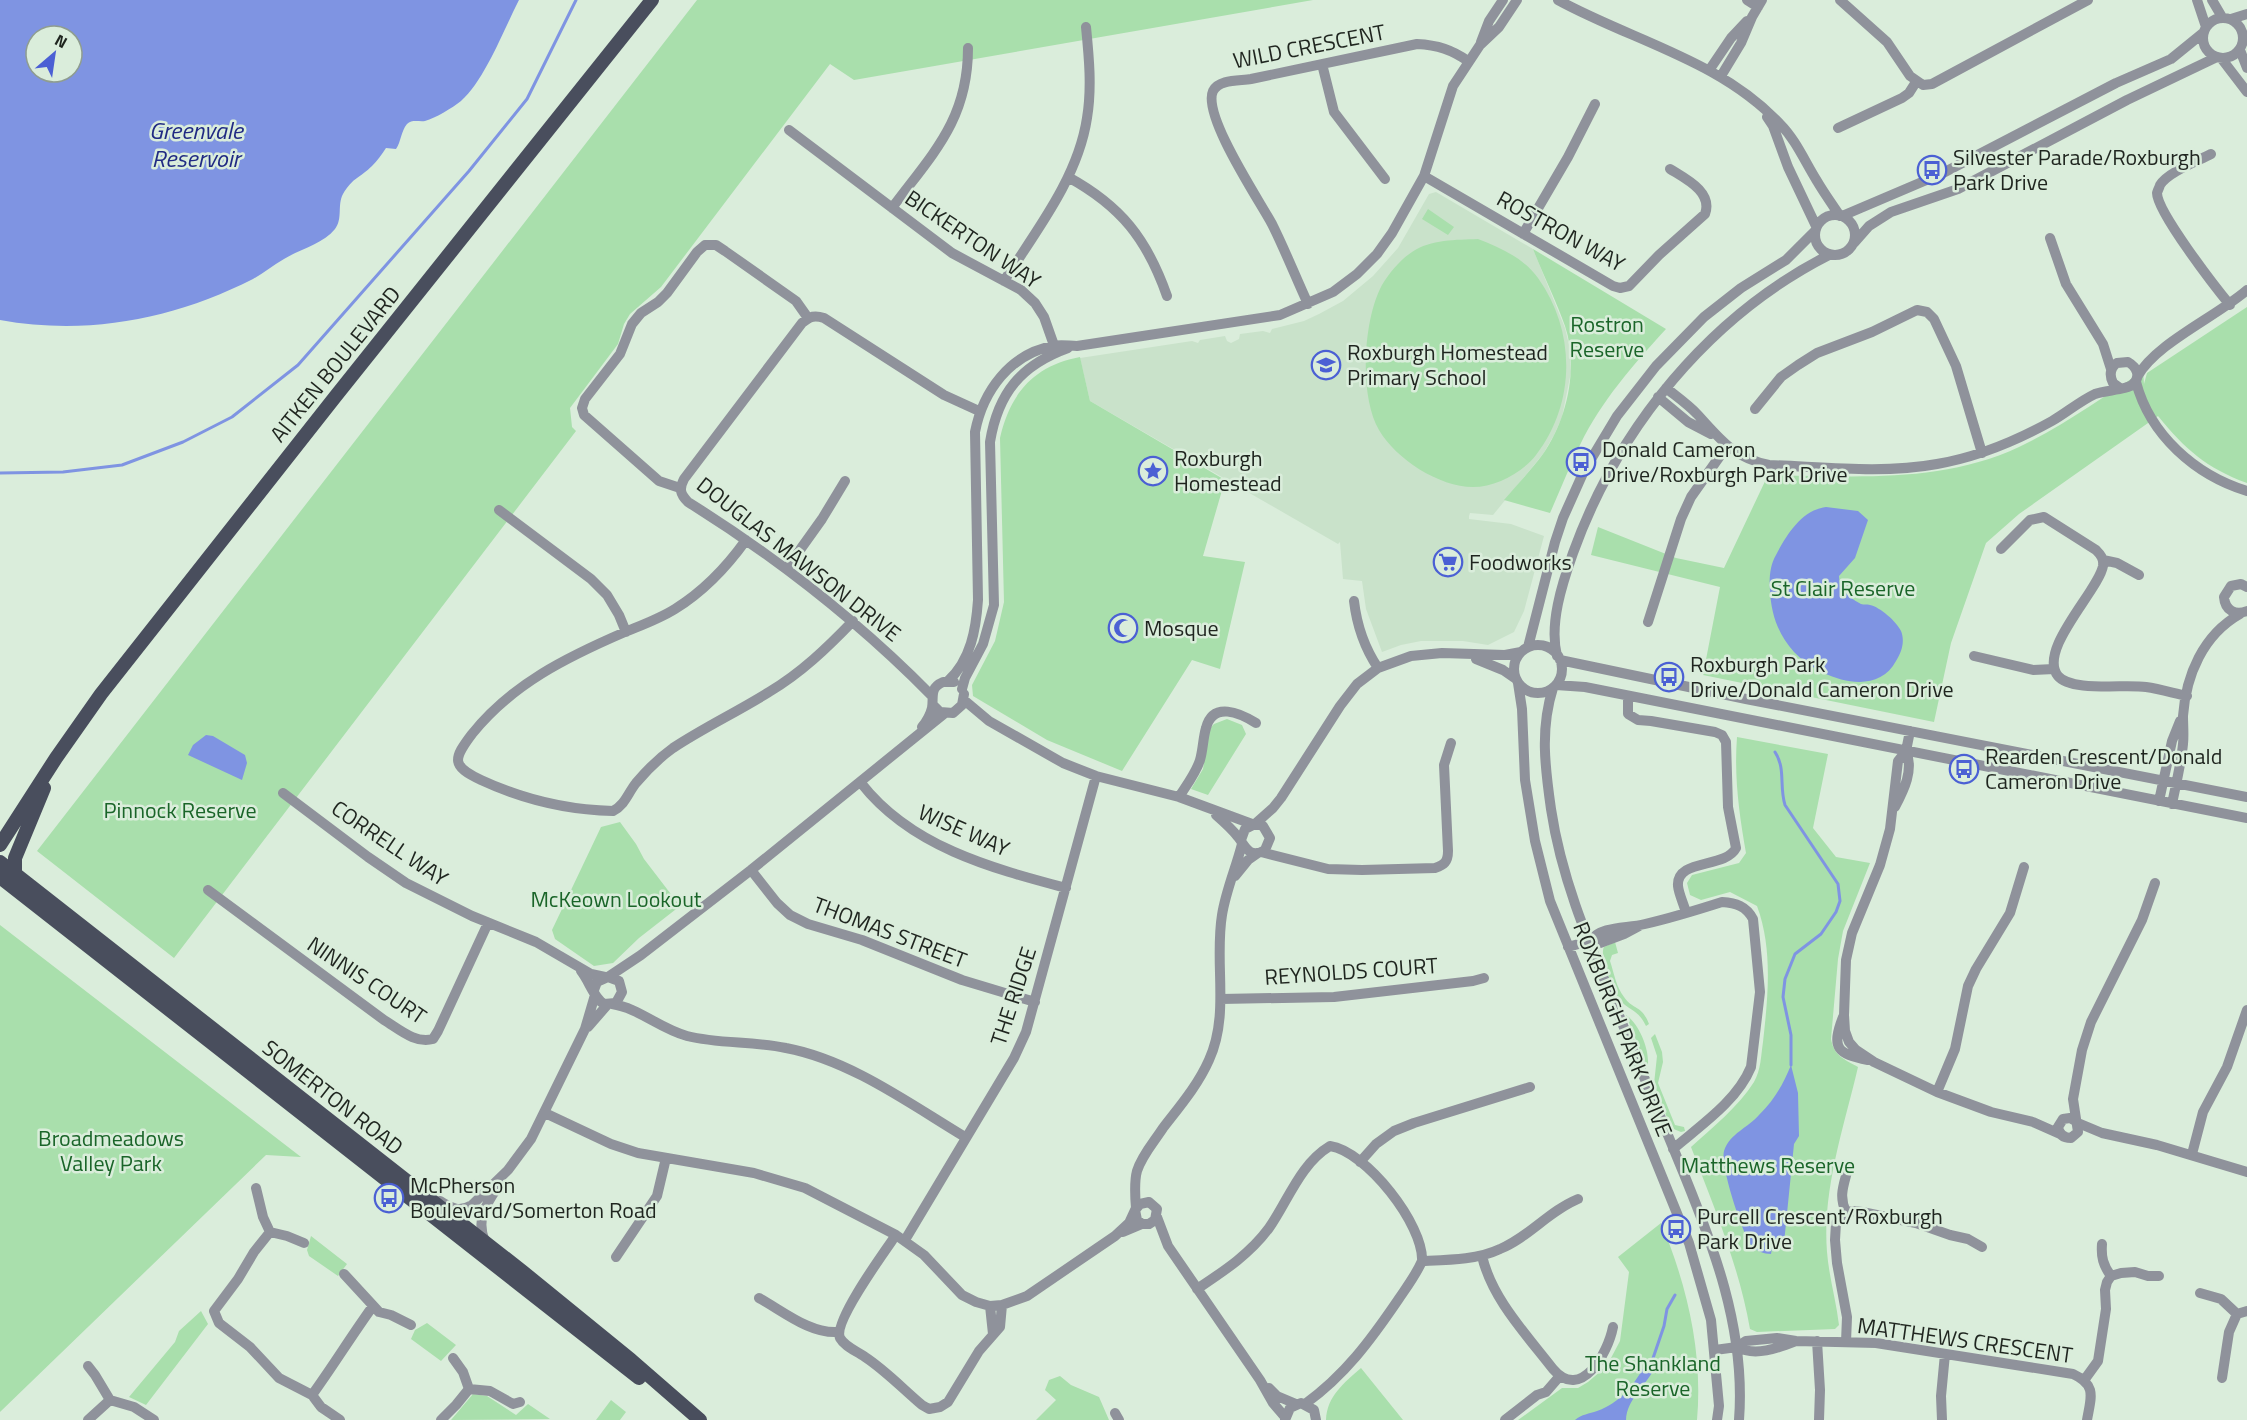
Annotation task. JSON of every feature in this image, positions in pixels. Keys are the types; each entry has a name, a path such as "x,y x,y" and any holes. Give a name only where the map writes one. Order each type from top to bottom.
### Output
{"main road":[{"name":"AITKEN BOULEVARD","path":"0,845 56,758 108,685 652,0"},
{"name":"AITKEN BOULEVARD","path":"15,874 15,858 56,758"},
{"path":"0,834 16,820"},
{"name":"SOMERTON ROAD","path":"0,862 358,1144 637,1377 696,1417"},
{"path":"0,869 115,961 151,996"},
{"name":"SOMERTON ROAD","path":"0,876 151,996 455,1227 485,1242 581,1318 696,1417"}],"street":[{"path":"915,737 928,718 932,700 943,682 956,674 965,660 973,639 978,600 975,432 979,411 1000,376 1015,363 1032,353 1280,315 1333,292 1377,254 1392,233 1424,176 1453,86 1479,45 1489,21 1503,0"},
{"path":"1479,45 1498,27 1517,0"},
{"path":"1558,0 1582,13 1710,69 1756,101 1781,124 1792,138 1819,185 1841,216 1852,224 1855,231 1854,243"},
{"path":"1746,0 1757,8"},
{"path":"1844,1 1887,42 1916,82 1923,85 1932,84 2088,0"},
{"path":"2197,0 2205,30 2203,39 2207,50 2219,57 2247,92"},
{"path":"2212,0 2226,18 2240,26 2244,37 2247,68"},
{"path":"1710,69 1731,38 1757,8"},
{"path":"1721,76 1741,43 1757,8"},
{"path":"1517,681 1514,664 1525,649 1555,542 1584,471 1617,416 1656,366 1704,317 1741,288 1786,260 1824,218 1834,215 1841,216 1943,172 2116,83 2170,59 2205,30 2210,22 2247,14"},
{"path":"1004,281 1068,177 1080,148 1087,119 1090,63 1086,27"},
{"name":"WILD CRESCENT","path":"1308,304 1272,225 1223,138 1211,98 1217,85 1417,45 1433,45 1447,49 1468,62"},
{"path":"1463,654 1503,670 1525,690 1534,693 1544,692 1554,686 1561,673 1555,646 1561,592 1584,524 1616,459 1658,397 1695,356 1733,320 1793,275 1829,255 1846,253 1869,226 1891,212 1958,189 2127,100 2219,57 2235,55 2243,45"},
{"path":"892,208 955,120 964,93 968,48"},
{"path":"1322,64 1334,112 1385,179"},
{"path":"1838,128 1902,98 1909,93 1916,82"},
{"path":"1756,101 1773,126 1788,167 1816,229 1814,237 1819,248 1829,255"},
{"path":"1523,234 1568,157 1594,104"},
{"name":"BICKERTON WAY","path":"789,130 952,253 1021,290 1035,303 1047,324 1055,349"},
{"path":"2211,154 2167,177 2160,184 2157,192 2187,248 2230,305"},
{"name":"ROSTRON WAY","path":"1424,176 1612,286 1620,288 1629,286 1659,255 1705,214 1708,206 1701,192 1670,169"},
{"path":"1068,177 1112,206 1131,226 1147,248 1159,272 1167,296"},
{"path":"2049,238 2066,284 2103,344 2113,383 2143,404"},
{"path":"680,488 659,481 584,415 582,408 585,399 620,354 632,324 640,313 658,302 667,293 697,252 705,246 716,245 725,251 796,301 808,318 816,316 824,318 944,395 979,411"},
{"path":"1666,388 1697,413 1727,446 1753,462 1769,465 1900,468 1938,464 1982,453 2018,440 2093,395 2108,389 2131,387 2144,365 2155,354 2230,305 2247,290"},
{"path":"1755,409 1781,377 1817,353 1872,332 1917,310 1927,312 1934,319 1956,366 1982,453"},
{"name":"DOUGLAS MAWSON DRIVE","path":"808,318 684,479 680,488 682,496 787,568 853,621 907,670 932,700"},
{"path":"2103,344 2137,370 2136,380 2143,404 2160,431 2189,461 2208,475 2230,486 2247,491"},
{"path":"958,710 965,678 983,644 994,605 990,461 994,419 1003,399 1014,383 1055,349"},
{"path":"2093,395 2117,363 2155,354"},
{"path":"1658,397 1689,422 1717,437"},
{"path":"1647,622 1681,519 1691,496 1727,446"},
{"path":"787,568 822,519 845,481"},
{"path":"499,510 591,579 607,595 626,632"},
{"path":"2001,549 2030,520 2044,517 2096,550 2103,560 2100,575 2064,631 2054,660 2054,669 2059,678 2083,686 2130,685 2187,696"},
{"path":"746,540 714,579 672,611 549,668 503,700 460,750 457,760 459,768 496,787 533,799 566,807 613,811 624,802 634,785 673,748 771,692 823,651 853,621"},
{"path":"2103,560 2117,563 2139,575"},
{"path":"2213,636 2222,617 2225,592 2241,586 2247,576"},
{"path":"1354,601 1356,622 1362,639 1378,669"},
{"path":"2224,602 2228,609 2244,612"},
{"path":"2159,801 2172,741 2183,714 2191,675 2200,653 2229,620 2244,612"},
{"path":"1230,883 1248,860 1268,846 1271,823 1281,798 1340,706 1357,684 1378,669 1411,656 1442,653 1505,655 1545,646 1558,658 1768,704 2247,797"},
{"path":"1974,656 2033,670 2054,669"},
{"name":"DOUGLAS MAWSON DRIVE","path":"907,670 943,682"},
{"name":"ROXBURGH PARK DRIVE","path":"1517,681 1522,709 1525,780 1534,841 1550,901 1689,1243 1711,1320 1719,1406 1717,1420"},
{"path":"943,682 954,682 989,722"},
{"path":"1554,686 1585,687 2247,818"},
{"name":"ROXBURGH PARK DRIVE","path":"1554,686 1545,712 1546,775 1562,866 1583,928 1595,939 1594,954 1709,1236 1727,1295 1735,1334 1743,1347 1738,1362 1739,1420"},
{"path":"1628,696 1627,707 1631,718 1715,732 1722,735 1726,742 1728,807 1736,848 1733,854 1726,859 1684,870 1678,885 1686,913"},
{"path":"932,700 940,712 945,713"},
{"path":"485,1242 481,1232 483,1210 508,1170 531,1140 585,1029 597,982 641,955 751,870 945,713 958,710 989,722 1063,763 1096,776 1179,797 1208,810 1263,826 1285,854 1299,862"},
{"path":"1179,797 1199,763 1205,730 1212,716 1221,711 1229,711 1238,713 1256,723"},
{"path":"2172,804 2183,744 2183,714"},
{"path":"1910,731 1906,751 1898,761 1893,785 1893,811 1880,865 1852,933 1846,960 1844,1014 1836,1040 1839,1049 1844,1054 1874,1062 1937,1092 1991,1112 2033,1122 2067,1138 2102,1133"},
{"path":"1208,810 1224,821 1248,851 1328,869 1435,868 1443,865 1448,859 1444,765 1451,743"},
{"name":"THE RIDGE","path":"838,1332 858,1292 901,1238 1014,1058 1026,1032 1035,1002 1096,776"},
{"name":"WISE WAY","path":"861,783 875,802 898,822 928,840 990,866 1066,888"},
{"name":"CORRELL WAY","path":"283,793 406,883 488,923 536,942 591,974 606,977"},
{"path":"1168,1246 1137,1220 1135,1194 1137,1172 1145,1153 1195,1086 1210,1058 1218,1030 1221,999 1222,915 1242,832 1281,798"},
{"path":"1937,1092 1955,1049 1968,986 2010,913 2024,867"},
{"name":"THOMAS STREET","path":"751,870 777,903 790,915 808,924 872,944 962,980 1035,1002"},
{"path":"2074,1137 2078,1132 2078,1122 2073,1099 2082,1050 2091,1022 2142,921 2155,883"},
{"name":"NINNIS COURT","path":"208,890 384,1020 414,1038 424,1041 433,1039 438,1031 488,923"},
{"path":"1568,947 1624,934 1642,925 1722,902 1734,903 1750,912 1756,934 1760,992 1751,1067 1748,1075 1720,1108 1673,1149"},
{"path":"585,1029 610,1004 619,1000 630,969 641,955"},
{"name":"CORRELL WAY","path":"575,965 595,992"},
{"path":"606,977 616,979 639,1014"},
{"name":"REYNOLDS COURT","path":"1221,999 1334,997 1484,978"},
{"path":"595,992 600,1002 624,1006 661,1027 685,1035 709,1040 787,1048 836,1063 965,1137"},
{"path":"2192,1154 2203,1112 2227,1067 2247,1010"},
{"path":"1360,1162 1376,1144 1394,1131 1530,1087"},
{"path":"2060,1134 2058,1127 2073,1099"},
{"path":"544,1113 611,1144 638,1153 754,1173 805,1188 901,1238 924,1254 962,1295 976,1302 990,1305 1002,1305 1027,1296 1115,1236 1129,1222 1140,1204 1149,1202"},
{"path":"2033,1122 2070,1118 2102,1133 2192,1154 2247,1172"},
{"path":"358,1144 451,1208 464,1209 473,1204"},
{"path":"1137,1172 1141,1192 1155,1206 1168,1246 1197,1289 1260,1380 1285,1419 1290,1408 1300,1404 1332,1382 1355,1360 1422,1261 1423,1252 1408,1217 1379,1179 1360,1162 1336,1147 1330,1146 1322,1150 1302,1174 1270,1227 1253,1248 1229,1268 1197,1289"},
{"path":"616,1257 657,1196 666,1158"},
{"path":"455,1227 473,1204 508,1170"},
{"path":"1846,1212 1841,1192 1847,1172"},
{"path":"256,1188 263,1216 270,1232 304,1243"},
{"path":"1422,1261 1482,1256 1502,1249 1548,1216 1578,1199"},
{"path":"1846,1342 1846,1317 1835,1240 1836,1223 1846,1212 1857,1211 1916,1223 1968,1239 1982,1247"},
{"path":"1115,1236 1144,1224 1153,1223 1157,1217"},
{"path":"270,1232 214,1311 219,1323 250,1347 279,1378 312,1395 321,1407 340,1420"},
{"path":"2102,1244 2101,1257 2104,1267 2111,1276"},
{"path":"1482,1256 1487,1276 1496,1292 1559,1377 1567,1381 1576,1380 1590,1370 1604,1354 1610,1342 1613,1327"},
{"path":"2111,1276 2135,1272 2148,1276 2159,1276"},
{"path":"344,1274 379,1312 411,1325"},
{"path":"2085,1379 2098,1361 2106,1309 2105,1290 2111,1276"},
{"path":"2200,1293 2221,1299 2242,1312 2229,1332 2222,1378"},
{"path":"759,1298 817,1330 838,1332 841,1340 849,1347 867,1358 921,1405 929,1409 940,1407 948,1402 969,1366 1000,1327 1002,1305"},
{"path":"990,1305 993,1334"},
{"path":"312,1395 373,1306"},
{"name":"MATTHEWS CRESCENT","path":"1715,1350 1743,1347 1777,1338 1796,1341 1876,1343 2073,1374 2085,1379 2091,1388 2087,1420"},
{"path":"1817,1341 1819,1420"},
{"path":"1942,1420 1941,1396 1945,1354"},
{"path":"453,1358 463,1372 469,1389"},
{"path":"88,1366 110,1400 126,1404 149,1417"},
{"path":"1505,1420 1537,1395 1546,1392 1559,1377"},
{"path":"1260,1380 1277,1396 1314,1410 1316,1418"},
{"path":"1316,1418 1321,1399 1332,1382"},
{"path":"469,1389 490,1392 513,1404 520,1402"},
{"path":"441,1420 469,1389"},
{"path":"88,1420 110,1400"}],"shaded area":[{"name":"Roxburgh Homestead Primary School","path":"1436,192 1533,249 1565,328 1570,349 1571,372 1562,417 1543,454 1493,515 1470,513 1469,516 1469,519 1511,524 1544,536 1524,611 1514,632 1488,645 1463,641 1421,641 1382,652 1366,609 1362,581 1343,579 1340,542 1338,544 1090,401 1080,358 1192,341 1198,343 1200,340 1225,336 1231,343 1239,339 1240,334 1263,331 1270,333 1272,329 1304,321 1343,301 1373,276 1398,248 1429,194"}],"green space":[{"name":"Pinnock Reserve","path":"697,0 1313,0 854,80 830,64 661,287 630,314 624,324 618,344 570,408 572,427 576,431 174,958 37,851"},
{"path":"1428,209 1454,227 1448,235 1422,219"},
{"path":"1478,239 1518,259 1538,278 1559,321 1565,344 1566,367 1559,413 1536,455 1516,473 1491,484 1473,487 1460,486 1433,477 1407,461 1387,441 1379,430 1368,398 1366,358 1367,337 1376,300 1382,285 1399,263 1412,252 1427,245 1444,241"},
{"name":"Rostron Reserve","path":"1533,249 1666,329 1630,369 1598,413 1576,453 1550,513 1504,500 1543,454 1551,440 1564,409 1571,376 1569,342 1565,326"},
{"name":"St Clair Reserve","path":"2247,307 2247,483 2220,471 2197,456 2158,416 2019,514 1986,543 1951,643 1934,722 1703,675 1720,587 1591,555 1598,527 1676,558 1724,568 1768,475 1896,475 1958,467 1989,459 2019,447 2051,430 2143,371 2144,384 2147,373"},
{"path":"1080,357 1090,401 1225,480 1203,556 1245,562 1220,669 1192,660 1122,771 1047,740 973,696 972,685 995,641 1004,602 1000,438 1004,422 1017,395 1026,384 1049,367"},
{"path":"1227,719 1242,725 1246,734 1208,795 1191,789 1203,769 1209,729 1214,724"},
{"name":"Matthews Reserve","path":"1737,737 1828,754 1813,828 1836,857 1870,863 1843,931 1838,959 1831,1039 1837,1053 1858,1067 1835,1159 1828,1205 1827,1252 1839,1325 1835,1329 1757,1332 1750,1329 1733,1260 1691,1147 1748,1091 1756,1077 1763,1042 1768,973 1765,939 1757,906 1730,892 1701,900 1690,895 1687,883 1692,875 1739,863 1746,853 1738,795"},
{"name":"McKeown Lookout","path":"620,822 644,859 680,906 639,938 613,963 594,966 555,939 552,930 601,827"},
{"name":"Broadmeadows Valley Park","path":"0,925 301,1157 266,1155 0,1412"},
{"path":"1615,942 1618,953 1612,955 1610,961 1617,984 1627,1001 1646,1018 1649,1024 1646,1026 1637,1013 1620,1000 1608,973 1603,951 1604,947"},
{"path":"1626,1015 1635,1024 1642,1037 1648,1058 1646,1065"},
{"path":"1655,1034 1663,1062 1658,1083 1675,1125 1684,1127 1685,1131 1681,1132 1671,1128 1654,1084 1657,1056 1651,1038"},
{"name":"The Shankland Reserve","path":"1661,1223 1678,1270 1691,1319 1698,1369 1697,1420 1518,1420 1562,1388 1578,1388 1588,1382 1611,1358 1620,1341 1629,1272 1618,1257"},
{"path":"311,1236 347,1264 338,1276 309,1256 307,1250"},
{"path":"201,1311 208,1324 146,1405 129,1397 175,1342 179,1331"},
{"path":"427,1323 456,1345 441,1361 411,1339 415,1330"},
{"path":"1361,1368 1403,1420 1326,1420 1333,1397"},
{"path":"1060,1376 1071,1385 1099,1397 1109,1420 1036,1420 1056,1400 1045,1390 1049,1380"},
{"path":"473,1394 487,1396 516,1415 528,1404 550,1419 451,1420"},
{"path":"611,1400 626,1412 620,1420 596,1420"}],"water":[{"name":"Greenvale Reservoir","path":"0,0 519,0 493,54 470,92 449,110 425,121 413,121 407,124 396,149 386,148 372,166 347,188 341,198 337,225 324,239 284,259 253,279 193,305 161,314 98,325 33,324 0,320"},
{"path":"1826,507 1858,511 1868,520 1855,558 1839,576 1840,587 1858,602 1874,606 1883,612 1896,623 1901,631 1903,639 1900,654 1887,673 1875,680 1861,682 1831,676 1804,661 1788,645 1774,615 1770,581 1774,559 1796,524 1817,509"},
{"path":"206,735 213,736 245,755 247,763 242,780 188,755 193,745"},
{"path":"1791,1065 1798,1093 1799,1136 1794,1144 1784,1243 1772,1248 1771,1254 1768,1254 1755,1249 1747,1238 1728,1184 1724,1151 1730,1140 1755,1120 1769,1104"},
{"path":"1645,1365 1654,1369 1633,1399 1626,1420 1575,1420 1613,1403 1631,1386"}],"waterway":[{"path":"0,473 63,472 122,465 183,442 232,417 298,365 469,171 527,99 576,0"},
{"path":"1775,752 1780,765 1785,805 1838,884 1840,901 1836,912 1821,934 1795,954 1785,979 1783,997 1791,1035 1791,1065"},
{"path":"1650,1367 1664,1326 1667,1309 1675,1295"}],"place":[{"name":"Silvester Parade/Roxburgh Park Drive","path":"1932,170"},
{"name":"Roxburgh Homestead Primary School","path":"1326,365"},
{"name":"Donald Cameron Drive/Roxburgh Park Drive","path":"1581,462"},
{"name":"Roxburgh Homestead","path":"1153,471"},
{"name":"Foodworks","path":"1448,562"},
{"name":"Mosque","path":"1123,628"},
{"name":"Roxburgh Park Drive/Donald Cameron Drive","path":"1669,677"},
{"name":"Rearden Crescent/Donald Cameron Drive","path":"1964,769"},
{"name":"McPherson Boulevard/Somerton Road","path":"389,1198"},
{"name":"Purcell Crescent/Roxburgh Park Drive","path":"1676,1229"}]}
